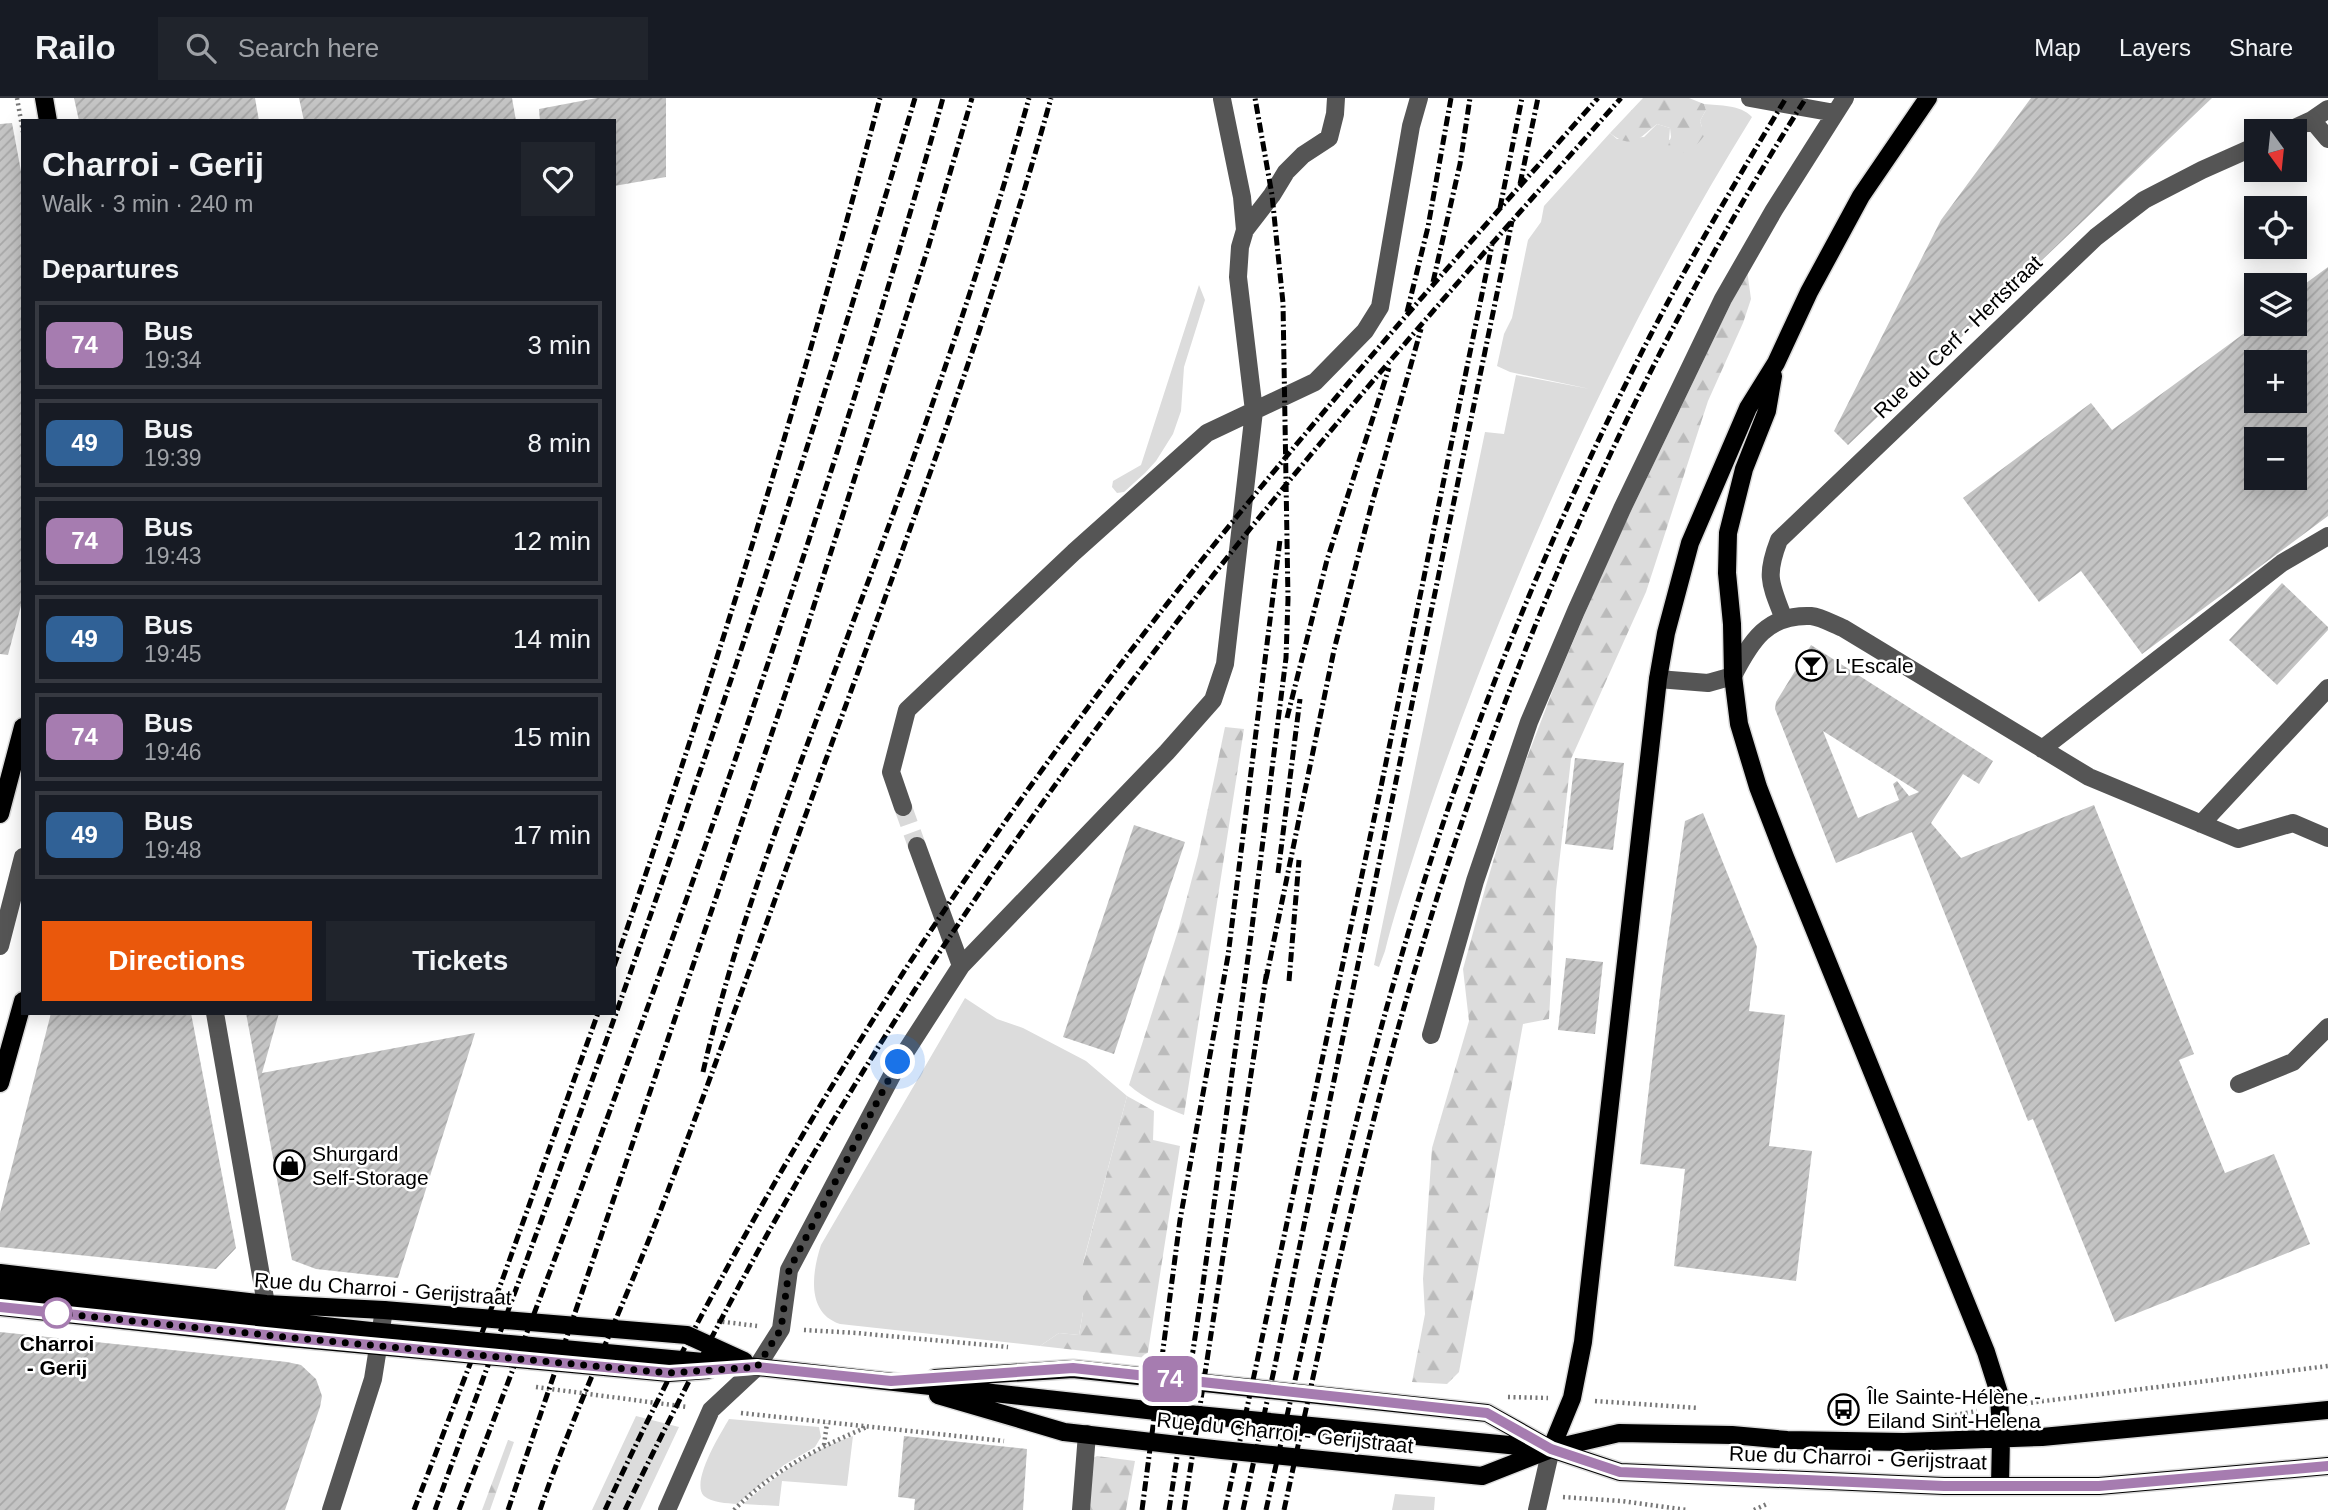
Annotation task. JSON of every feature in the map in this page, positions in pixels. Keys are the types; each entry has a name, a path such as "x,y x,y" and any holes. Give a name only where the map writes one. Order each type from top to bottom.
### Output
{"main road":[{"path":"44,98 48,119"},
{"path":"1551,1449 1572,1398 1583,1342 1658,679 1666,633 1689,543 1748,408 1776,363 1809,292 1861,196 1928,98"},
{"path":"1776,363 1767,411 1744,469 1728,533 1727,573 1733,676 1739,723 1758,787 1986,1352 1999,1393 2000,1485"},
{"path":"0,814 21,735"},
{"path":"0,1083 21,1008"},
{"name":"Rue du Charroi - Gerijstraat","path":"0,1273 266,1304 384,1310 687,1335 757,1367"},
{"name":"Rue du Charroi - Gerijstraat","path":"0,1292 669,1373 757,1367 1156,1411 1551,1449"},
{"name":"Rue du Charroi - Gerijstraat","path":"0,1307 379,1339"},
{"name":"Rue du Charroi - Gerijstraat","path":"891,1381 1073,1368 1487,1413 1551,1449 1620,1472 1918,1485 2099,1486 2328,1466"},
{"name":"Rue du Charroi - Gerijstraat","path":"891,1381 1065,1432 1482,1476 1551,1449 1619,1433 1904,1442 2042,1437 2328,1409"}],"street":[{"path":"667,1510 711,1410 757,1367 781,1329 789,1270 898,1062 961,966 1167,752 1213,700 1224,664 1254,411 1238,277 1240,247 1245,230 1286,172 1303,155 1329,138 1336,98"},
{"path":"903,807 891,772 907,709 1073,552 1207,433 1315,382 1364,331 1380,307 1395,207 1419,98"},
{"path":"1432,1035 1475,881 1529,722 1576,611 1723,299 1774,210 1840,105 1750,98"},
{"path":"1222,99 1242,197 1245,230"},
{"path":"2307,122 2328,109"},
{"path":"2312,120 2328,139"},
{"name":"Rue du Cerf - Hertstraat","path":"1784,619 1771,584 1770,565 1779,540 2096,237 2144,200 2244,151"},
{"path":"2042,749 2282,564 2328,536"},
{"path":"1658,679 1708,683 1733,676 1747,649 1769,626 1784,619 1813,616 1843,628 2089,777 2238,839 2293,823 2328,838"},
{"path":"2201,824 2328,688"},
{"path":"917,846 961,966"},
{"path":"0,946 21,865"},
{"path":"215,1015 266,1304"},
{"path":"2239,1084 2293,1062 2328,1027"},
{"path":"331,1510 373,1379 384,1310"},
{"path":"1081,1510 1087,1434"},
{"path":"1538,1503 1551,1449"}],"path":[{"path":"17,98 21,121"},
{"path":"705,1320 1020,1349"},
{"path":"2063,1399 2328,1366"},
{"path":"523,1385 711,1410 1016,1442"},
{"path":"824,1445 827,1423"},
{"path":"734,1510 785,1467 824,1445 868,1427"},
{"path":"1538,1503 1621,1501 1687,1510"}],"green space":[{"path":"1643,98 1689,98 1704,104 1706,110 1700,121 1705,130 1704,136 1691,149 1674,153 1668,146 1670,128 1657,124 1641,137 1630,141 1610,133"},
{"path":"1704,104 1736,108 1752,117 1711,185 1636,322 1567,464 1476,681 1421,833 1379,967 1374,965 1485,432 1504,434 1516,375 1590,389 1510,372 1497,366 1504,334 1512,318 1528,240 1541,222 1544,206 1610,133 1617,139 1644,137 1657,124 1670,128 1669,140 1702,127 1700,121 1706,110"},
{"path":"1747,270 1751,299 1743,323 1708,401 1646,592 1571,759 1556,891 1549,1019 1523,1024 1459,1372 1447,1384 1412,1382 1425,1314 1423,1279 1432,1148 1469,1021 1463,969 1512,797 1556,682 1608,559"},
{"path":"1199,285 1205,300 1184,367 1181,411 1173,434 1145,473 1124,492 1117,493 1112,487 1113,481 1141,465"},
{"path":"1225,727 1244,729 1184,1115 1148,1099 1129,1085 1178,931 1198,856"},
{"path":"965,998 997,1019 1023,1028 1086,1061 1127,1096 1083,1263 1083,1312 1079,1335 1059,1333 1040,1346 840,1324 821,1311 814,1290 815,1267 821,1245"},
{"path":"1127,1096 1154,1111 1153,1140 1180,1146 1147,1358 1040,1346 1059,1333 1079,1335 1083,1312 1083,1264"},
{"path":"636,1416 679,1427 640,1510 592,1510"},
{"path":"729,1419 819,1427 821,1437 815,1447 784,1465 737,1504 720,1502 704,1496 701,1480 708,1458"},
{"path":"853,1436 847,1486 782,1481 779,1506 743,1504 795,1464 823,1448"},
{"path":"508,1440 514,1442 490,1510 482,1510"},
{"path":"1097,1456 1135,1461 1126,1510 1086,1510 1093,1458"},
{"path":"1395,1494 1435,1497 1434,1510 1392,1510"}],"building":[{"path":"74,98 255,98 259,119 79,119"},
{"path":"299,98 512,98 516,119 304,119"},
{"path":"597,98 666,98 666,177 616,186 616,119 540,119 539,109"},
{"path":"2031,98 2212,98 1848,445 1834,431 1941,220"},
{"path":"12,123 21,171 21,606 8,655 0,654 0,124"},
{"path":"2328,267 2328,516 2142,654 2081,571 2039,602 1963,498 2091,403 2112,430 2244,334 2244,336 2307,336 2307,282"},
{"path":"2282,583 2328,630 2277,685 2229,640"},
{"path":"1811,645 1993,761 1979,784 1963,774 1931,823 1961,858 2094,805 2194,1054 2179,1060 2225,1173 2274,1154 2310,1244 2115,1322 2033,1119 2028,1121 1912,832 1836,863 1775,709 1776,702","holes":["1823,731 1919,792 1909,796 1897,781 1893,784 1899,800 1858,818"]},
{"path":"1575,758 1624,763 1613,850 1565,844"},
{"path":"1703,813 1757,947 1749,1011 1785,1015 1769,1146 1812,1151 1796,1281 1674,1266 1685,1169 1640,1164 1662,978 1685,821"},
{"path":"1134,825 1185,842 1114,1054 1063,1037"},
{"path":"1566,958 1603,962 1595,1034 1558,1030"},
{"path":"50,1015 191,1015 236,1248 216,1269 0,1247 0,1213"},
{"path":"246,1015 278,1015 262,1073 475,1033 398,1278 316,1269 292,1260"},
{"path":"0,1332 301,1365 316,1379 322,1396 285,1510 0,1510"},
{"path":"904,1436 1027,1449 1023,1510 914,1510 915,1499 898,1497"}],"tunnel":[{"path":"903,807 917,846"}],"railway":[{"path":"616,960 722,643 820,317 880,98"},
{"path":"616,1013 752,616 852,306 915,98"},
{"path":"459,1510 591,1161 718,810 836,455 943,98"},
{"path":"508,1510 794,668 928,248 972,98"},
{"path":"703,1072 717,1015 751,904 945,366 1029,98"},
{"path":"540,1510 684,1147 899,561 979,331 1051,98"},
{"path":"1169,1510 1250,943 1286,658 1288,599 1283,303 1272,195 1255,98"},
{"path":"1407,312 1428,227 1451,98"},
{"path":"1433,282 1460,164 1470,98"},
{"path":"1500,208 1522,98"},
{"path":"1520,184 1538,98"},
{"path":"605,1510 666,1384 801,1137 951,900 1032,784 1115,671 1249,502 1396,327 1598,98"},
{"path":"625,1510 716,1330 817,1148 908,1000 1056,784 1215,573 1327,435 1621,98"},
{"path":"1266,1510 1340,1188 1381,1028 1428,869 1475,733 1528,598 1618,400 1682,276 1786,98"},
{"path":"1284,1510 1345,1235 1397,1031 1453,850 1492,738 1535,627 1632,409 1686,303 1744,199 1806,98"},
{"path":"1243,1510 1512,221"},
{"path":"1225,1510 1382,782 1492,245"},
{"path":"1266,979 1334,650 1421,329"},
{"path":"1287,718 1327,560 1389,368"},
{"path":"1142,1510 1180,1220 1228,956 1280,540"},
{"path":"1278,873 1300,699"},
{"path":"1289,981 1299,860"},
{"path":"1184,1510 1267,970"},
{"path":"414,1510 503,1278 597,1015"},
{"path":"435,1510 615,1015"}],"bus line":[{"name":"74","path":"0,1307 669,1373 757,1367 891,1381 1073,1368 1487,1413 1551,1449 1620,1472 1803,1482 2099,1486 2328,1466"}],"place":[{"name":"L'Escale","path":"1812,666"},
{"name":"Shurgard Self-Storage","path":"289,1166"},
{"name":"Charroi - Gerij","path":"57,1313"},
{"name":"Île Sainte-Hélène - Eiland Sint-Helena","path":"1844,1409"}],"route":[{"path":"57,1313 669,1373 757,1367 781,1329 789,1270 898,1062"}]}
